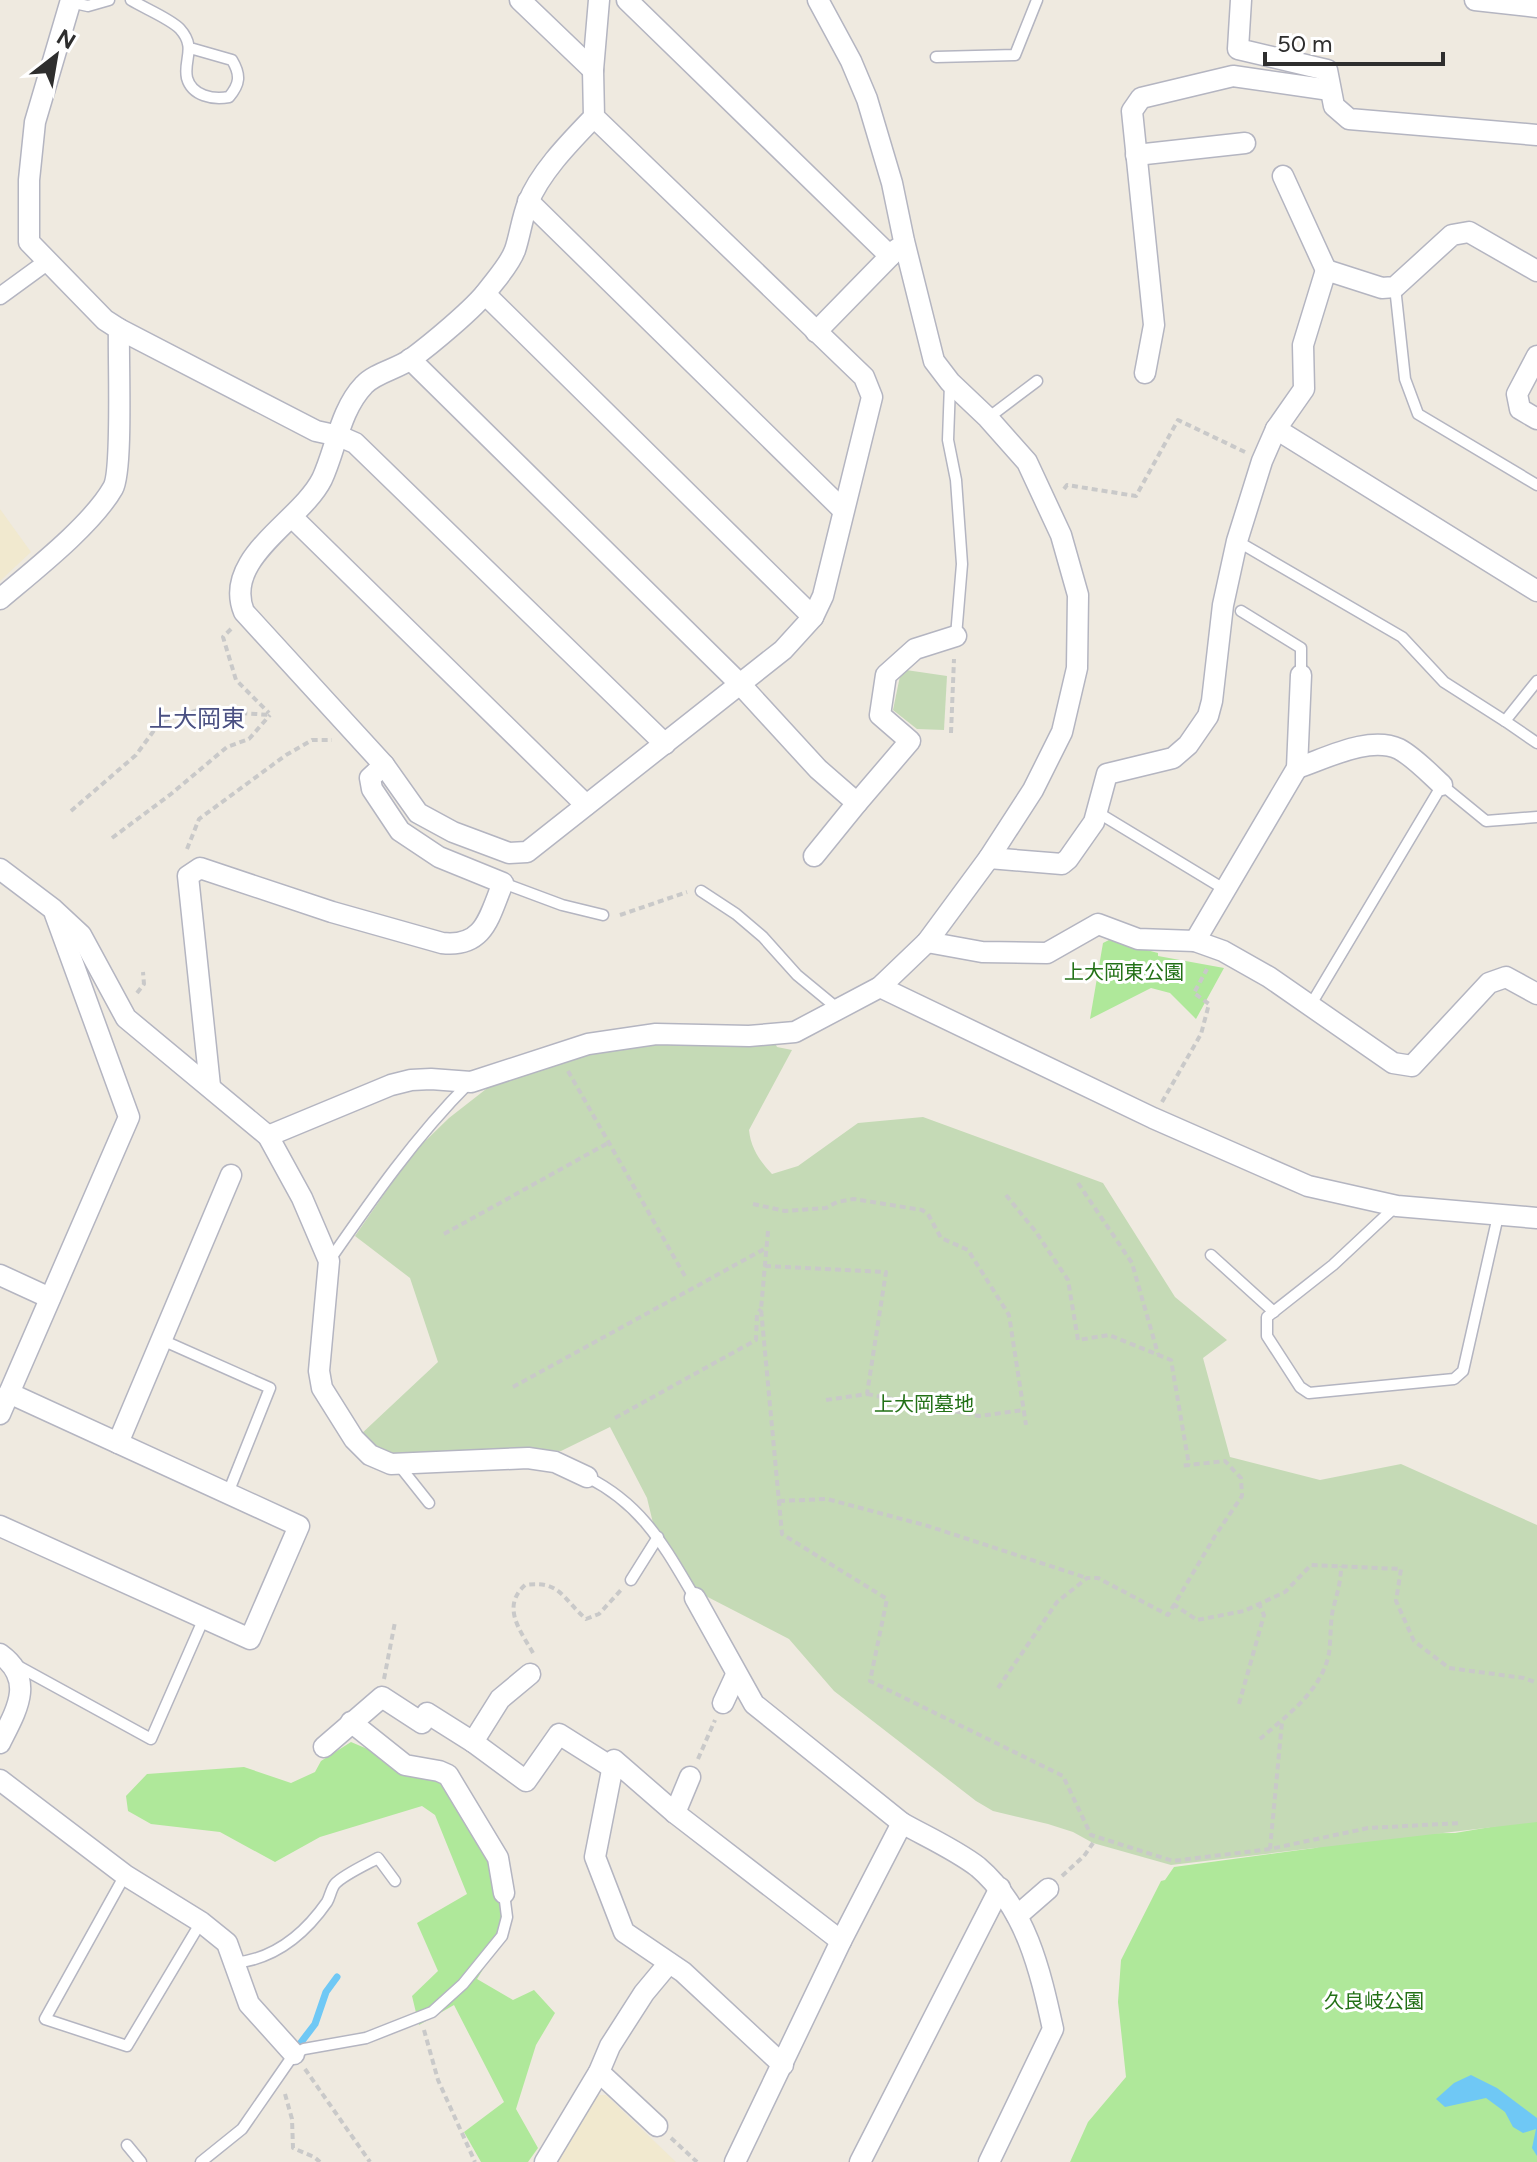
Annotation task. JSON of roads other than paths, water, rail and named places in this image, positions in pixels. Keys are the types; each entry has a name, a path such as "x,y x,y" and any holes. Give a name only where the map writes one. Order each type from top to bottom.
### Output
{"street":[{"path":"520,0 593,70"},
{"path":"594,117 864,377 872,397 823,596 813,617 783,650 527,852 509,853 453,832 418,813 384,765 244,612 239,600 246,568 251,560 320,482 343,419 364,384 410,359 485,294 514,254 528,201 560,153 594,117 593,70 599,0"},
{"path":"627,0 897,248"},
{"path":"257,1131 391,1085 411,1080 471,1082 588,1044 656,1034 749,1036 795,1032 880,987 927,942 989,858 1033,790 1062,732 1077,668 1078,595 1061,535 1027,462 988,418 950,382 934,361 897,248 892,183 867,99 851,61 818,0"},
{"path":"1241,0 1238,49 1327,70 1334,106 1349,119 1537,135"},
{"path":"1475,0 1537,7"},
{"path":"71,1 35,122 29,180 29,242 105,320 119,329 316,431 355,443 665,744"},
{"path":"1145,373 1154,325 1132,111 1141,98 1233,76 1330,90"},
{"path":"1136,155 1245,143"},
{"path":"989,858 1062,864 1087,833 1097,812 1107,774 1173,758 1188,745 1208,716 1223,605 1237,541 1262,461 1276,429 1304,389 1303,345 1326,270 1283,176"},
{"path":"528,201 842,509"},
{"path":"1326,270 1382,288 1395,287 1452,235 1469,232 1537,271"},
{"path":"816,332 897,248"},
{"path":"0,296 48,261"},
{"path":"485,294 813,617"},
{"path":"0,599 57,550 115,486 119,329"},
{"path":"1537,356 1517,394 1520,409 1537,419"},
{"path":"410,359 740,684 818,769 857,803"},
{"path":"1276,429 1537,591"},
{"path":"292,517 586,805"},
{"path":"814,856 910,741 880,715 886,675 915,649 956,636"},
{"path":"1195,941 1297,768 1301,675"},
{"path":"1297,768 1373,745 1390,746 1402,751 1442,785"},
{"path":"210,1086 188,876 200,868 332,912 442,943 459,945 478,935 488,920 503,883 439,857 400,831 372,789 370,778 384,765"},
{"path":"0,869 53,909 81,935 126,1018 210,1086 257,1131 302,1198 329,1261 319,1371 322,1388 354,1439 370,1455 391,1464 528,1458 555,1462 587,1477"},
{"path":"0,1414 129,1117 53,909"},
{"path":"927,942 982,952 1047,953 1098,924 1138,939 1195,941 1269,977 1393,1063 1412,1066 1489,983 1506,977 1537,994"},
{"path":"880,987 1153,1118 1308,1186 1397,1206 1537,1218"},
{"path":"118,1443 231,1175"},
{"path":"0,1275 50,1298"},
{"path":"0,1526 250,1639 299,1526 9,1393"},
{"path":"695,1598 754,1704 902,1823 976,1865 1000,1888 1028,1935 1053,2029 989,2162"},
{"path":"0,1743 17,1710 22,1689 7,1659"},
{"path":"473,1742 500,1699 530,1674"},
{"path":"723,1703 736,1675"},
{"path":"324,1747 382,1697 422,1723 427,1713 526,1781 559,1734 613,1768"},
{"path":"351,1722 405,1765 448,1775 498,1858 504,1893"},
{"path":"783,2065 683,1972 624,1932 595,1857 614,1760 675,1813 841,1941"},
{"path":"675,1813 690,1777"},
{"path":"0,1780 125,1875 201,1922 227,1943 249,2004 294,2054"},
{"path":"735,2162 841,1941 902,1823"},
{"path":"860,2162 1000,1888"},
{"path":"1017,1916 1048,1889"},
{"path":"545,2162 599,2072 610,2046 644,1993 669,1963"},
{"path":"599,2072 657,2126"}],"lane":[{"path":"71,1 88,6 109,0"},
{"path":"131,0 180,29 190,48 187,77 194,90 213,100 229,97 237,86 239,73 232,60 190,48"},
{"path":"936,57 1015,55 1037,0"},
{"path":"1395,287 1405,379 1418,414 1537,485"},
{"path":"988,418 1037,381"},
{"path":"950,382 948,440 956,480 962,564 956,636"},
{"path":"1237,541 1402,637 1444,682 1537,743"},
{"path":"1241,611 1301,648 1301,675"},
{"path":"1505,721 1537,681"},
{"path":"1310,1006 1442,785 1486,821 1537,817"},
{"path":"1097,812 1224,889"},
{"path":"503,883 562,905 603,915"},
{"path":"701,891 763,937 797,975 837,1008"},
{"path":"329,1261 408,1150 438,1114 471,1082"},
{"path":"1397,1206 1333,1265 1267,1317 1267,1336 1300,1387 1309,1393 1454,1379 1463,1371 1498,1216"},
{"path":"1211,1255 1274,1312"},
{"path":"162,1340 270,1388 228,1493"},
{"path":"398,1464 429,1503"},
{"path":"587,1477 612,1490 642,1515 695,1598"},
{"path":"631,1580 658,1537"},
{"path":"7,1659 151,1739 204,1618"},
{"path":"234,1963 254,1961 282,1947 328,1901 335,1884 378,1858 395,1881"},
{"path":"125,1875 45,2019 127,2046 201,1922"},
{"path":"201,2162 242,2129 294,2054 304,2049 366,2038 432,2012 463,1984 502,1936 507,1917 504,1893"},
{"path":"127,2145 141,2162"}],"water":[{"path":"1471,2075 1497,2088 1537,2118 1537,2156 1532,2148 1536,2129 1523,2133 1513,2127 1505,2112 1486,2098 1445,2107 1436,2099 1454,2083"}],"waterway":[{"path":"299,2045 315,2024 326,1992 337,1977"}],"district":[{"name":"上大岡東","path":"197,718"}],"park label":[{"name":"上大岡東公園","path":"1124,972"},
{"name":"上大岡墓地","path":"924,1404"},
{"name":"久良岐公園","path":"1374,2001"}]}
